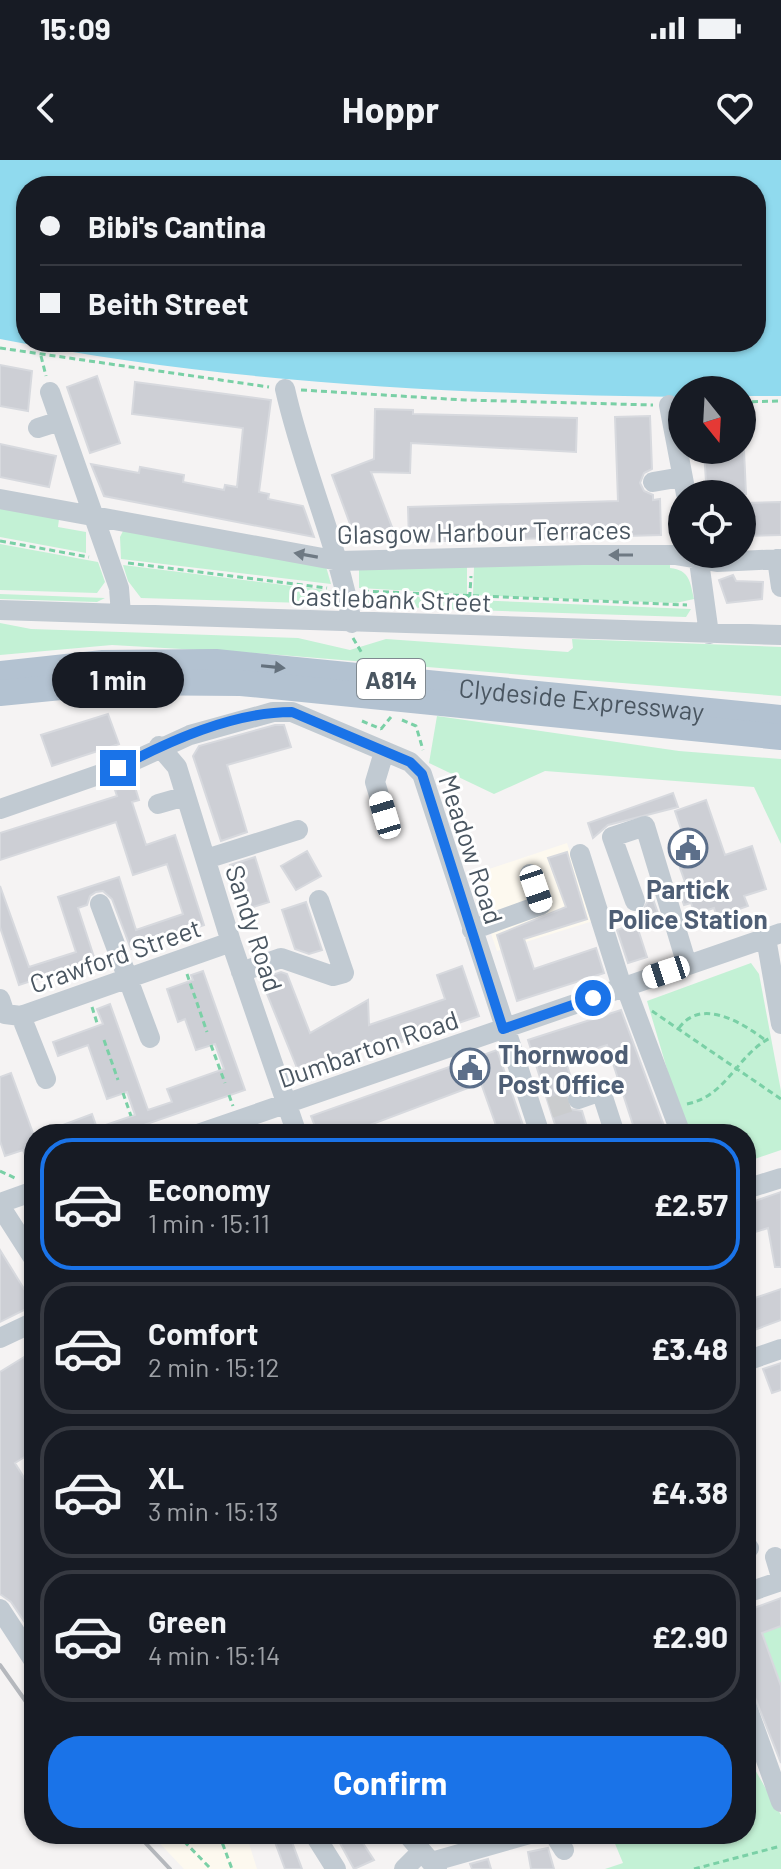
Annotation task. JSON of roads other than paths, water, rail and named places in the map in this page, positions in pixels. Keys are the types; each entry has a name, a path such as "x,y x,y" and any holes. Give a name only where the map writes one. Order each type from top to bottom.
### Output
{"main road":[{"path":"0,661 151,651 188,653 216,662"},
{"name":"Clydeside Expressway","path":"0,674 103,663 216,662 781,718"},
{"path":"0,708 162,682"},
{"name":"Clydeside Expressway","path":"0,693 86,684 241,683 781,737"},
{"path":"651,705 709,698 781,705"},
{"path":"553,714 611,729 781,750"}],"street":[{"path":"285,389 295,438 339,561 352,623"},
{"path":"50,392 119,588 121,614"},
{"path":"38,428 60,421"},
{"path":"653,482 668,483"},
{"name":"Glasgow Harbour Terraces","path":"0,499 339,561 668,556"},
{"path":"779,559 781,587"},
{"name":"Glasgow Harbour Terraces","path":"756,560 779,559"},
{"path":"700,568 709,634"},
{"name":"Castlebank Street","path":"0,610 781,635"},
{"name":"Meadow Road","path":"0,809 118,768 159,746 273,712 292,712 410,762 422,774 503,1029 541,1110 540,1124"},
{"name":"Sandy Road","path":"159,746 177,767 231,942 293,1124"},
{"path":"384,752 375,782 385,815"},
{"path":"158,804 186,796"},
{"path":"635,901 612,837 645,826 687,965"},
{"path":"206,859 298,830"},
{"path":"580,854 624,986 678,1124"},
{"path":"472,930 541,905 530,874"},
{"path":"241,972 281,958 333,976 344,973 319,900"},
{"path":"100,904 125,979 150,1038"},
{"path":"773,936 781,1024"},
{"name":"Dumbarton Road","path":"227,1124 773,936"},
{"name":"Crawford Street","path":"19,1016 231,942"},
{"path":"0,999 5,1014 19,1016 46,1079"},
{"path":"578,1099 601,1091 612,1124"},
{"path":"756,1186 781,1178"},
{"path":"24,1195 0,1204 24,1243"},
{"path":"0,1338 24,1327"},
{"path":"756,1358 781,1349"},
{"path":"756,1587 779,1572"},
{"path":"0,1609 24,1646"},
{"path":"756,1735 781,1802"},
{"path":"320,1844 336,1869"},
{"path":"416,1844 430,1861"},
{"path":"404,1869 493,1844"}],"water":[{"path":"0,160 781,160 781,396 756,396 756,376 668,376 668,397 511,393 254,376 73,352 766,352 766,176 16,176 16,342 0,339"}],"tunnel":[{"path":"550,1108 578,1099"}],"railway":[{"path":"0,1665 24,1699"},
{"path":"146,1844 170,1869"}],"place":[{"name":"Partick Police Station","path":"688,848"},
{"name":"Thornwood Post Office","path":"470,1068"}]}
